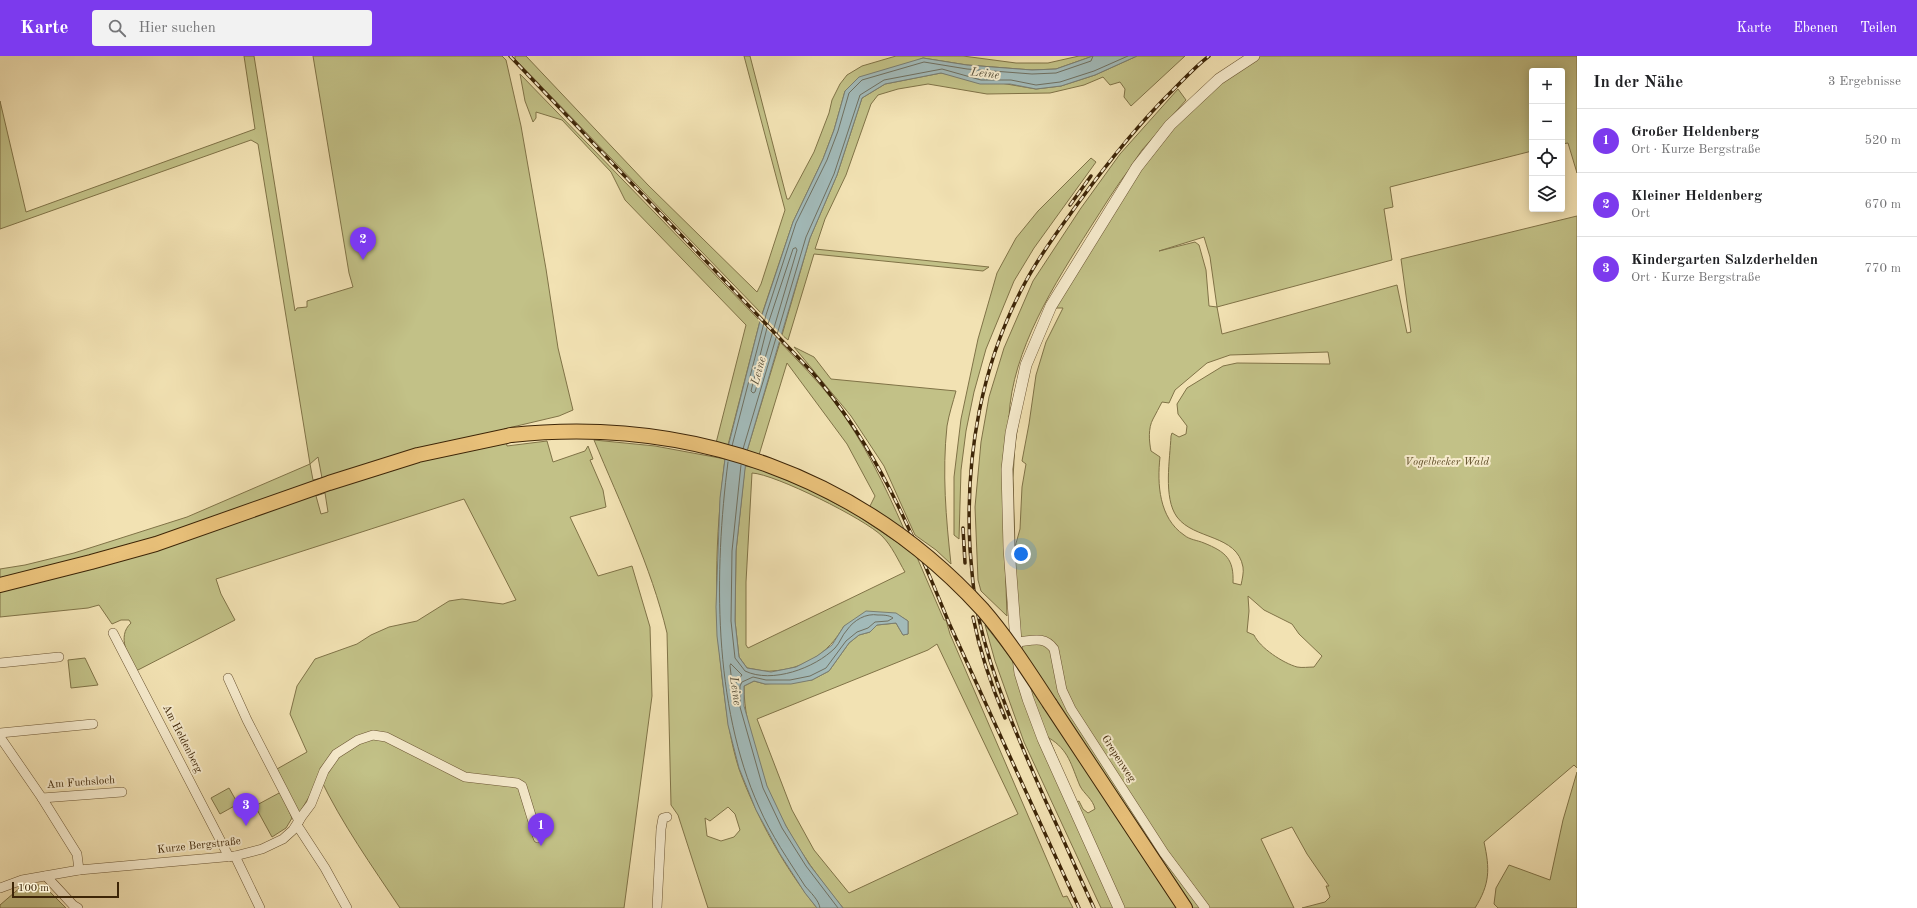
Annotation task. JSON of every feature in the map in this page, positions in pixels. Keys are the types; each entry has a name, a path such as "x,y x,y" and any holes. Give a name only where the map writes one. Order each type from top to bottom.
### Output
{"main road":[{"path":"0,585 156,544 329,483 418,455 463,444 512,435 558,431 606,431 676,439 722,450 759,461 829,491 888,527 954,581 998,629 1050,704 1185,908"}],"street":[{"path":"1119,908 1033,712 1020,673 1016,642 1009,548 1007,470 1012,433 1026,366 1051,306 1136,167 1176,120 1219,79 1254,56"},
{"name":"Am Heldenberg","path":"113,633 260,908"},
{"name":"Grepenweg","path":"1016,642 1041,639 1050,643 1054,649 1062,690 1071,709 1164,853 1205,908"},
{"path":"0,663 59,657"},
{"path":"228,678 246,720 298,823 347,908"},
{"path":"0,733 93,724"},
{"name":"Kurze Bergstraße","path":"0,888 22,880 79,870 232,856 262,848 283,839 298,823 311,804 324,771 336,754 358,740 373,734 386,737 465,777 517,783 522,786 538,838"},
{"name":"Am Fuchsloch","path":"0,737 42,798 77,854 79,870"},
{"name":"Am Fuchsloch","path":"42,798 122,792"},
{"path":"657,908 661,829 663,818 667,817"},
{"path":"46,876 72,905 78,908"}],"green space":[{"path":"244,56 254,56 295,311 297,308 307,307 307,301 353,287 349,273 313,56 502,56 506,60 521,126 558,348 573,410 559,416 504,429 507,446 547,441 553,462 585,451 588,446 593,459 590,460 603,490 606,507 570,517 598,576 632,566 650,627 652,696 624,908 400,908 368,861 320,778 299,814 277,769 307,752 290,714 297,686 315,659 357,644 371,635 389,627 417,621 449,601 462,599 503,604 516,600 464,499 216,579 221,594 235,620 136,671 127,653 124,641 124,634 131,623 129,620 121,620 112,624 99,605 88,608 0,617 0,569 25,565 74,553 187,517 310,464 258,144 251,140 0,229 0,101 26,212 255,129","holes":["318,457 322,478 313,480 310,464","325,493 328,512 321,514 316,496"]},
{"path":"515,56 526,56 648,185 757,292 761,284 785,210 744,56 750,56 787,199 789,199 814,152 829,113 832,100 840,84 847,75 862,66 896,56 963,56 1016,63 1048,63 1079,56 1093,56 1056,69 1032,70 967,65 923,58 845,91 834,130 823,159 793,222 762,314 515,59"},
{"path":"1137,56 1185,56 1131,106 1124,97 1125,89 1120,82 1110,85 1103,77 1084,85 1050,93 987,94 928,84 898,89 878,95 871,104 846,175 825,219 815,249 989,267 983,271 814,254 788,340 782,335 810,238 837,175 862,98 885,84 941,73 1036,89 1061,86 1095,75"},
{"name":"Vogelbecker Wald","path":"1246,56 1577,56 1577,173 1568,143 1565,144 1565,68 1529,68 1529,152 1390,187 1393,207 1384,209 1392,260 1217,307 1222,334 1397,285 1407,333 1411,332 1401,259 1577,216 1577,768 1574,765 1484,842 1488,868 1486,884 1475,908 1302,908 1325,902 1330,897 1326,886 1329,886 1307,854 1292,827 1261,839 1294,908 1101,908 1024,742 995,661 985,625 1028,680 1044,682 1011,633 1005,558 1007,616 981,591 978,580 975,507 981,442 989,397 1004,348 1033,281 1081,208 1120,154 1178,89 1186,100 1142,150 1131,166","holes":["1131,167 1022,361 1009,417 1012,392 1018,367 1038,318 1063,271","1204,237 1210,257 1217,307 1209,306 1206,270 1199,245 1195,242 1159,251","1055,308 1063,308 1046,342 1036,375 1022,461 1026,464 1022,487 1020,529 1015,547 1013,478 1015,444 1023,392 1030,367","1328,352 1330,364 1237,363 1223,366 1187,388 1177,404 1178,414 1187,426 1186,434 1179,437 1172,433 1171,436 1168,478 1170,500 1177,517 1184,524 1233,548 1239,556 1243,567 1241,585 1233,583 1232,568 1227,557 1212,546 1186,537 1169,519 1165,510 1160,489 1160,457 1151,451 1149,439 1151,423 1162,402 1169,403 1175,390 1207,363 1230,355","1248,596 1264,610 1292,624 1299,634 1322,656 1314,667 1297,667 1291,665 1272,654 1261,645 1254,635 1247,632 1249,611","1049,738 1061,748 1069,759 1080,786 1094,805 1095,809 1088,813 1083,809 1079,801 1077,802 1072,794"]},
{"path":"520,74 760,321 728,445 716,443 746,325 625,200 611,172 562,120 536,112 536,118 533,122 525,101"},
{"path":"1091,158 1096,162 1034,248 1014,281 986,349 974,392 966,431 961,470 959,539 954,535 954,477 961,419 978,339 997,273 1016,238 1038,211"},
{"path":"780,342 822,387 846,418 873,464 904,529 869,508 875,496 847,444 787,363 759,455 747,451"},
{"path":"794,347 814,357 831,379 956,391 947,426 945,461 946,513 951,564 936,550 915,535 884,466 851,416"},
{"path":"594,440 655,446 725,459 717,546 718,634 726,711 736,760 754,806 772,842 793,876 817,908 708,908 678,815 671,805 667,633 644,559","holes":["728,807 735,814 740,830 734,837 721,841 707,836 705,818 710,821"]},
{"path":"745,466 757,468 806,488 852,512 916,555 944,620 946,620 950,634 1063,897 1067,896 1073,908 843,908 800,850 774,803 767,787 751,735 747,719 744,686 754,681 765,684 812,680 829,671 849,643 859,635 870,632 877,625 896,623 903,635 908,634 908,621 900,616 844,626 838,636 823,652 805,663 784,670 763,671 747,668 739,657 735,621 736,551","holes":["752,473 780,481 819,498 872,528 889,544 905,572 748,648 746,645 746,582","937,644 1018,814 849,893 814,850 792,810 757,719 928,650"]},
{"path":"85,658 98,685 71,688 68,660"},
{"path":"1577,772 1577,908 1498,908 1494,904 1496,888 1509,865 1550,880 1563,820"},
{"path":"229,788 238,804 220,814 211,798"},
{"path":"281,792 292,818 286,828 272,837 255,806"},
{"path":"33,884 44,886 66,908 0,908 0,905 22,886"}],"water":[{"name":"Leine","path":"1093,56 1137,56 1095,75 1061,86 1036,89 1010,84 980,84 941,73 885,84 862,98 837,175 810,238 747,451 736,551 735,621 739,657 747,668 771,672 796,667 817,656 832,645 844,626 866,611 896,613 908,621 908,634 903,635 896,623 877,625 870,632 859,635 849,643 829,671 812,680 791,684 765,684 754,681 744,686 744,706 767,786 786,826 809,864 843,908 817,908 805,893 780,854 756,810 739,768 728,725 717,636 716,607 720,498 725,459 760,321 793,222 823,159 834,130 845,91 859,77 923,58 967,65 1032,70 1056,69"}],"pier":[{"path":"760,312 784,337 781,343 758,320"}],"railway":[{"path":"510,56 812,372 856,430 874,460 907,523 949,623 1079,908"},
{"path":"1094,908 1017,735 999,687 984,639 975,599 970,549 970,480 974,445 979,411 987,378 998,345 1010,312 1044,251 1101,172 1124,143 1161,102 1209,56"},
{"path":"1070,205 1091,176"},
{"path":"963,528 965,563"},
{"path":"973,617 986,668 1005,718"}],"place":[{"name":"Kleiner Heldenberg","path":"363,260"},
{"name":"Kindergarten Salzderhelden","path":"246,826"},
{"name":"Großer Heldenberg","path":"541,846"}]}
